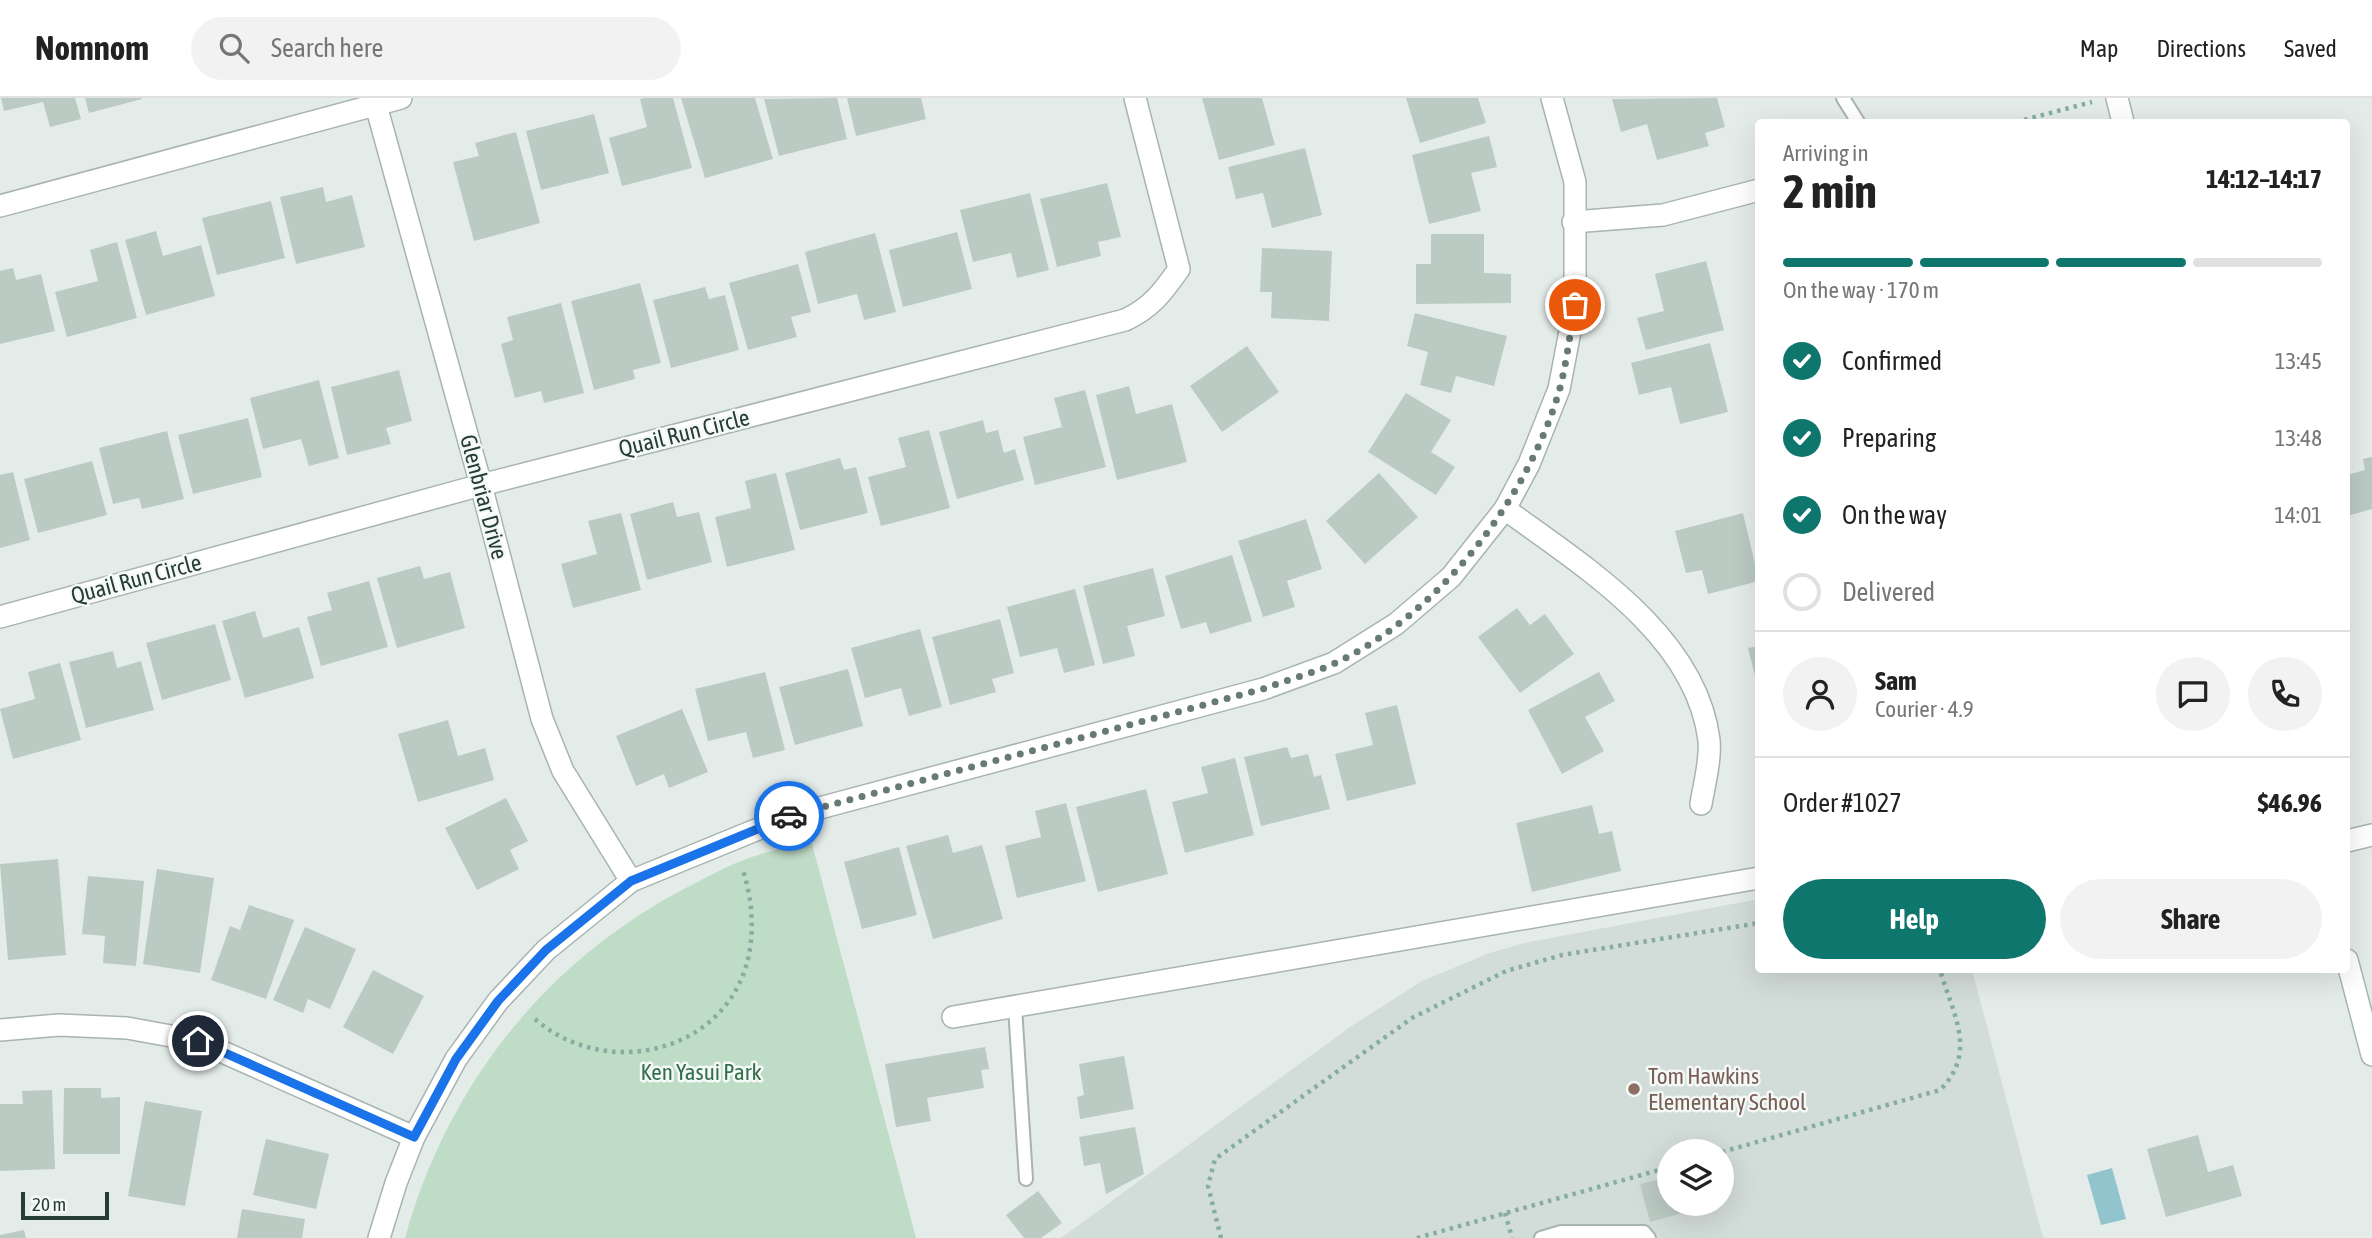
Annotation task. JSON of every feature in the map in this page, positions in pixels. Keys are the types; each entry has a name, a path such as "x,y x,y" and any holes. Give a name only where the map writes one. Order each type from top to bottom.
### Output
{"street":[{"path":"0,206 375,101 401,98"},
{"name":"Quail Run Circle","path":"0,617 481,485 1112,323 1141,313 1157,300 1179,269 1135,98"},
{"path":"379,1238 414,1137 456,1059 498,1001 546,950 631,881 790,816 1263,689 1334,663 1396,624 1451,578 1505,509 1529,464 1559,389 1575,305 1575,182 1552,98"},
{"path":"2107,100 2121,119"},
{"name":"Glenbriar Drive","path":"375,101 481,485 542,719 564,771 631,881"},
{"path":"1573,222 1663,215 1755,191"},
{"path":"1505,509 1619,593 1670,651 1695,689 1709,742 1701,804"},
{"path":"2350,840 2372,835"},
{"path":"953,1017 1755,879"},
{"path":"2350,971 2372,1055"},
{"path":"0,1030 59,1025 127,1028 198,1041 414,1137"}],"lane":[{"path":"1843,98 1856,119"},
{"path":"1015,1007 1026,1179"},
{"path":"1541,1238 1561,1232 1644,1232 1649,1238"}],"path":[{"path":"2028,119 2107,100"},
{"path":"535,1019 562,1039 583,1048 606,1052 640,1053 695,1031 720,1009 732,992 750,951 752,909 743,870"},
{"path":"1222,1238 1208,1186 1215,1159 1412,1018 1506,971 1562,956 1755,924"},
{"path":"1734,1149 1940,1090 1955,1075 1961,1057 1961,1041 1941,973"},
{"path":"1417,1238 1657,1171"},
{"path":"1505,1213 1512,1238"}],"shaded area":[{"name":"Tom Hawkins Elementary School","path":"1755,900 1755,973 1973,973 2043,1238 1061,1238 1350,1027 1422,981 1487,954 1524,943"}],"green space":[{"name":"Ken Yasui Park","path":"811,840 916,1238 405,1238 423,1183 447,1130 475,1081 508,1035 545,992 586,954 632,920 682,890 740,861"}],"water":[{"path":"2112,1168 2126,1219 2101,1225 2087,1175"}],"building":[{"path":"1,98 75,98 81,119 50,127 43,102 4,111"},
{"path":"85,98 142,98 142,99 89,113"},
{"path":"673,98 692,168 622,186 609,138 647,127 640,99"},
{"path":"681,98 755,98 773,159 705,178"},
{"path":"837,98 847,139 779,156 764,99"},
{"path":"847,98 921,98 926,119 856,136"},
{"path":"1202,98 1262,98 1275,145 1219,160"},
{"path":"1406,98 1478,98 1486,123 1420,143"},
{"path":"1717,98 1725,127 1705,133 1709,146 1657,160 1647,124 1621,132 1612,99"},
{"path":"594,114 609,173 541,190 526,131"},
{"path":"516,132 540,223 474,241 453,162 479,156 475,143"},
{"path":"1489,136 1497,167 1471,173 1481,211 1429,224 1412,155"},
{"path":"1305,148 1322,215 1272,228 1263,193 1236,199 1228,167"},
{"path":"1107,183 1121,237 1098,242 1101,256 1057,267 1040,199"},
{"path":"323,187 326,202 352,195 365,247 296,264 280,197"},
{"path":"1030,193 1049,270 1017,278 1011,253 973,262 960,210"},
{"path":"271,201 285,258 217,275 202,218"},
{"path":"156,231 163,256 201,245 215,296 146,315 125,240"},
{"path":"957,232 972,289 903,307 889,250"},
{"path":"875,233 896,312 864,320 857,294 818,304 805,252"},
{"path":"1431,234 1484,234 1484,273 1511,274 1511,303 1416,304 1416,264 1431,264"},
{"path":"117,242 137,318 67,337 55,292 98,281 90,250"},
{"path":"1262,248 1332,251 1329,321 1271,318 1272,292 1260,292"},
{"path":"1706,261 1724,330 1646,350 1637,318 1664,311 1655,274"},
{"path":"798,264 811,312 791,317 797,337 748,350 729,283"},
{"path":"13,268 16,280 41,274 55,331 0,344 0,271"},
{"path":"640,283 661,363 633,370 635,379 594,390 571,301"},
{"path":"705,287 709,299 725,295 739,350 671,368 653,300"},
{"path":"561,303 584,393 544,403 541,391 515,398 501,344 513,340 507,317"},
{"path":"1415,313 1507,336 1494,386 1456,376 1451,393 1420,385 1428,352 1407,346"},
{"path":"1710,343 1728,412 1680,424 1671,387 1639,395 1631,363"},
{"path":"1247,346 1279,392 1222,432 1190,386"},
{"path":"399,370 412,421 386,428 391,444 347,455 331,387"},
{"path":"319,380 339,458 309,466 301,439 263,449 250,398"},
{"path":"1129,386 1136,414 1172,404 1187,462 1117,480 1096,395"},
{"path":"1085,390 1106,467 1035,485 1023,437 1062,427 1054,398"},
{"path":"1406,393 1451,420 1431,452 1455,467 1436,495 1368,452"},
{"path":"248,418 262,477 193,494 178,435"},
{"path":"983,420 986,433 998,430 1004,453 1015,449 1024,480 957,499 939,432"},
{"path":"929,430 950,508 881,526 868,477 906,467 898,438"},
{"path":"167,431 184,499 142,509 139,498 113,504 99,448"},
{"path":"2372,457 2372,509 2350,515 2350,474 2365,470 2363,459"},
{"path":"840,458 844,470 856,467 868,513 800,530 785,473"},
{"path":"92,461 107,515 38,533 24,479"},
{"path":"13,472 30,540 0,548 0,475"},
{"path":"776,473 795,550 727,567 715,517 751,508 745,481"},
{"path":"1379,473 1418,517 1365,564 1326,521"},
{"path":"673,502 677,517 699,512 712,562 647,580 630,514"},
{"path":"621,513 641,590 573,608 561,564 597,554 588,521"},
{"path":"1743,513 1755,564 1755,582 1708,594 1702,570 1686,573 1675,531"},
{"path":"1306,519 1322,569 1287,581 1295,607 1263,617 1238,541"},
{"path":"1232,555 1252,621 1210,634 1206,622 1181,629 1165,576"},
{"path":"420,566 424,579 450,572 465,628 397,648 377,578"},
{"path":"1153,568 1165,616 1127,626 1135,656 1103,664 1083,586"},
{"path":"369,581 388,647 321,666 307,617 332,610 327,593"},
{"path":"1075,589 1095,665 1064,673 1057,648 1020,657 1007,607"},
{"path":"1517,608 1530,625 1545,614 1574,654 1520,693 1478,637"},
{"path":"255,611 263,638 299,627 314,678 245,698 222,621"},
{"path":"1000,619 1014,673 992,679 996,692 950,705 932,637"},
{"path":"215,624 231,680 162,700 146,643"},
{"path":"920,629 942,707 909,716 901,688 865,698 851,648"},
{"path":"1755,647 1755,676 1748,648"},
{"path":"113,651 117,668 141,661 154,710 86,728 69,662"},
{"path":"60,663 81,740 13,759 0,709 35,699 28,672"},
{"path":"848,669 863,726 795,745 779,687"},
{"path":"765,672 785,750 753,758 746,732 708,741 695,689"},
{"path":"1599,672 1615,701 1585,717 1604,751 1562,774 1528,710"},
{"path":"1397,705 1416,784 1347,801 1335,754 1373,745 1365,713"},
{"path":"682,709 708,772 669,788 664,774 636,786 616,736"},
{"path":"448,720 458,756 485,748 494,780 418,802 398,734"},
{"path":"1287,747 1291,758 1308,754 1314,777 1321,775 1330,809 1261,826 1244,757"},
{"path":"1235,758 1254,835 1185,853 1172,802 1208,793 1201,767"},
{"path":"1146,789 1168,874 1098,892 1076,807"},
{"path":"506,798 528,841 510,850 519,869 477,890 445,828"},
{"path":"1066,803 1086,881 1017,898 1005,846 1041,837 1035,811"},
{"path":"1592,805 1599,834 1612,831 1621,871 1532,892 1516,823"},
{"path":"948,835 953,853 982,845 1003,919 933,939 906,846"},
{"path":"899,847 917,915 862,929 844,862"},
{"path":"58,859 66,955 8,960 0,864"},
{"path":"157,869 214,878 200,973 143,964"},
{"path":"88,876 144,881 136,966 103,963 105,936 82,934"},
{"path":"249,905 294,920 266,999 211,980 230,926 240,930"},
{"path":"305,927 356,949 330,1009 308,999 303,1013 273,1000"},
{"path":"373,970 424,996 393,1054 343,1027"},
{"path":"985,1047 989,1069 981,1070 984,1088 927,1098 931,1121 896,1127 885,1064"},
{"path":"1124,1056 1134,1109 1080,1119 1077,1097 1084,1095 1079,1064"},
{"path":"64,1088 101,1088 101,1098 120,1097 120,1154 63,1154"},
{"path":"52,1090 55,1169 0,1171 0,1104 23,1104 22,1091"},
{"path":"145,1101 202,1111 185,1206 128,1196"},
{"path":"1135,1127 1144,1174 1106,1194 1100,1163 1084,1166 1079,1137"},
{"path":"2198,1135 2208,1172 2233,1165 2242,1196 2166,1217 2147,1149"},
{"path":"266,1139 329,1154 316,1209 253,1195"},
{"path":"1657,1180 1657,1216 1672,1216 1650,1222 1640,1184"},
{"path":"1038,1191 1062,1223 1041,1238 1024,1238 1006,1215"},
{"path":"242,1209 305,1219 302,1238 237,1238"},
{"path":"24,1230 26,1238 0,1238 0,1235"}],"way so far":[{"path":"789,816 1263,689 1334,663 1396,624 1451,578 1505,509 1529,464 1559,389 1575,305"}],"place":[{"name":"Tom Hawkins Elementary School","path":"1634,1089"}],"route":[{"path":"198,1041 414,1137 456,1059 498,1001 546,950 631,881 677,859 789,816"}]}
